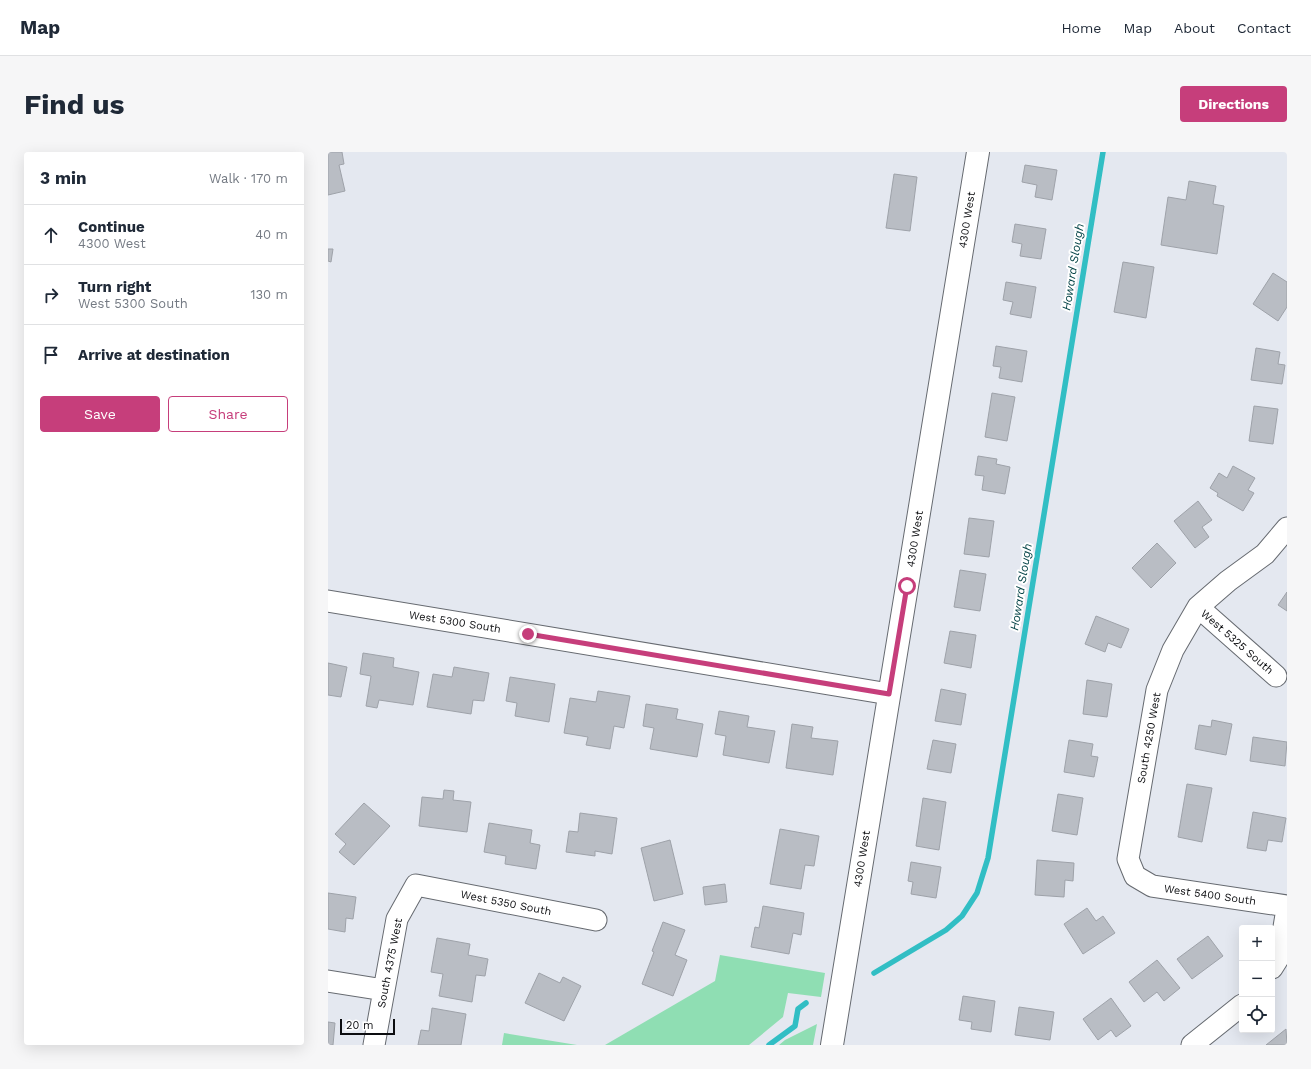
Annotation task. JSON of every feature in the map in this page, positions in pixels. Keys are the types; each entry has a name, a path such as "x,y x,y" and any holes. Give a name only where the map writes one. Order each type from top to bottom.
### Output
{"street":[{"name":"4300 West","path":"832,1045 978,152"},
{"name":"South 4250 West","path":"1136,876 1128,859 1157,690 1173,650 1198,607 1228,581 1265,554 1287,528"},
{"name":"West 5300 South","path":"328,601 889,694"},
{"name":"West 5325 South","path":"1198,607 1276,676"},
{"name":"West 5400 South","path":"1136,876 1152,886 1287,907"},
{"name":"West 5350 South","path":"416,885 596,920"},
{"name":"South 4375 West","path":"374,1045 397,919 416,885"},
{"path":"1275,963 1279,957 1287,907"},
{"path":"328,981 384,990"},
{"path":"1192,1045 1239,1007"}],"green space":[{"path":"720,955 825,973 821,997 788,993 783,1017 749,1045 605,1045 715,981"},
{"path":"817,1024 813,1045 779,1045 785,1040"},
{"path":"504,1033 577,1045 502,1045"}],"building":[{"path":"328,152 342,152 344,164 339,165 345,191 328,195"},
{"path":"1025,165 1057,170 1052,200 1035,197 1037,185 1022,182"},
{"path":"894,174 917,177 910,231 886,228"},
{"path":"1189,181 1216,186 1213,204 1224,206 1217,254 1161,245 1168,197 1186,200"},
{"path":"1015,224 1046,229 1041,259 1020,256 1022,244 1012,242"},
{"path":"328,249 333,249 331,262 328,261"},
{"path":"1123,262 1154,267 1146,318 1114,312"},
{"path":"1273,273 1287,282 1287,307 1278,321 1253,304"},
{"path":"1006,282 1036,287 1031,318 1010,314 1013,302 1003,300"},
{"path":"996,346 1027,351 1022,382 999,378 1001,367 993,366"},
{"path":"1256,348 1280,352 1278,364 1285,365 1282,384 1251,380"},
{"path":"992,393 1015,397 1007,441 985,437"},
{"path":"1254,406 1278,409 1273,444 1249,441"},
{"path":"978,456 997,459 996,464 1010,467 1005,494 982,490 984,476 975,475"},
{"path":"1233,466 1255,478 1248,490 1254,493 1243,511 1217,496 1218,493 1210,488 1219,473 1227,478"},
{"path":"1198,501 1212,520 1202,527 1209,537 1195,548 1174,521"},
{"path":"969,518 994,521 989,557 964,554"},
{"path":"1157,543 1176,563 1151,588 1132,568"},
{"path":"960,570 986,574 980,611 954,607"},
{"path":"1287,592 1287,611 1278,605"},
{"path":"1096,616 1129,629 1121,648 1108,643 1105,652 1085,644"},
{"path":"950,631 976,635 971,668 944,663"},
{"path":"363,653 394,658 393,667 419,672 413,705 379,700 377,708 366,706 371,676 360,674"},
{"path":"328,663 347,667 341,697 328,695"},
{"path":"454,667 489,673 484,701 473,700 471,714 427,707 433,674 452,677"},
{"path":"510,677 555,684 549,722 515,716 517,703 506,701"},
{"path":"1087,680 1112,684 1107,717 1083,714"},
{"path":"941,689 966,694 961,725 935,721"},
{"path":"598,691 630,696 624,728 614,726 610,749 586,745 588,737 564,733 570,698 596,702"},
{"path":"646,704 678,709 676,719 703,724 697,757 650,749 654,728 643,726"},
{"path":"719,711 749,716 747,727 775,731 769,763 723,755 726,736 715,734"},
{"path":"1212,720 1232,724 1226,755 1195,749 1199,725 1211,727"},
{"path":"792,724 813,727 811,738 838,741 833,775 786,768"},
{"path":"1253,737 1287,742 1285,766 1250,761"},
{"path":"933,740 956,744 951,773 927,769"},
{"path":"1069,740 1093,744 1091,756 1098,757 1094,777 1064,772"},
{"path":"1187,784 1212,788 1202,842 1178,837"},
{"path":"444,790 454,791 453,800 471,802 467,832 419,826 422,797 443,799"},
{"path":"1058,794 1083,798 1077,835 1052,831"},
{"path":"923,798 946,802 939,850 916,846"},
{"path":"364,803 390,826 354,865 339,852 346,844 335,834"},
{"path":"1253,812 1286,818 1282,842 1268,840 1266,851 1247,848"},
{"path":"580,813 617,818 612,854 595,851 595,856 566,852 569,831 578,832"},
{"path":"489,823 532,830 530,843 540,845 536,869 505,864 506,856 484,852"},
{"path":"780,829 819,836 814,866 805,865 801,889 770,884"},
{"path":"670,840 683,894 654,901 641,848"},
{"path":"1037,860 1074,863 1073,881 1065,880 1064,897 1035,895"},
{"path":"911,862 941,867 936,898 911,894 913,882 908,881"},
{"path":"725,884 727,902 705,905 703,887"},
{"path":"328,893 356,897 353,919 346,918 345,932 328,929"},
{"path":"763,906 804,913 801,935 793,933 789,954 751,947 755,927 759,928"},
{"path":"1087,908 1096,921 1103,916 1115,933 1083,954 1064,924"},
{"path":"663,922 685,930 675,955 687,960 673,996 642,984"},
{"path":"1208,936 1223,956 1192,979 1177,959"},
{"path":"437,938 470,944 468,955 488,959 485,976 476,975 472,1002 439,996 443,974 431,972"},
{"path":"1157,960 1180,988 1164,1001 1157,992 1144,1002 1129,982"},
{"path":"539,973 560,983 563,977 581,986 564,1021 525,1003"},
{"path":"963,996 995,1001 991,1032 971,1029 972,1022 959,1020"},
{"path":"1111,998 1131,1026 1116,1037 1111,1030 1098,1040 1083,1019"},
{"path":"1019,1007 1054,1012 1050,1040 1015,1035"},
{"path":"432,1008 466,1014 461,1045 418,1045 421,1030 429,1031"},
{"path":"328,1022 335,1023 333,1045 328,1045"},
{"path":"1286,1029 1287,1045 1266,1045"}],"waterway":[{"name":"Howard Slough","path":"874,973 946,930 962,916 977,893 988,858 1103,152"},
{"name":"Howard Slough","path":"769,1045 795,1026 798,1009 806,1003"}],"route":[{"path":"528,634 889,694 907,586"}]}
